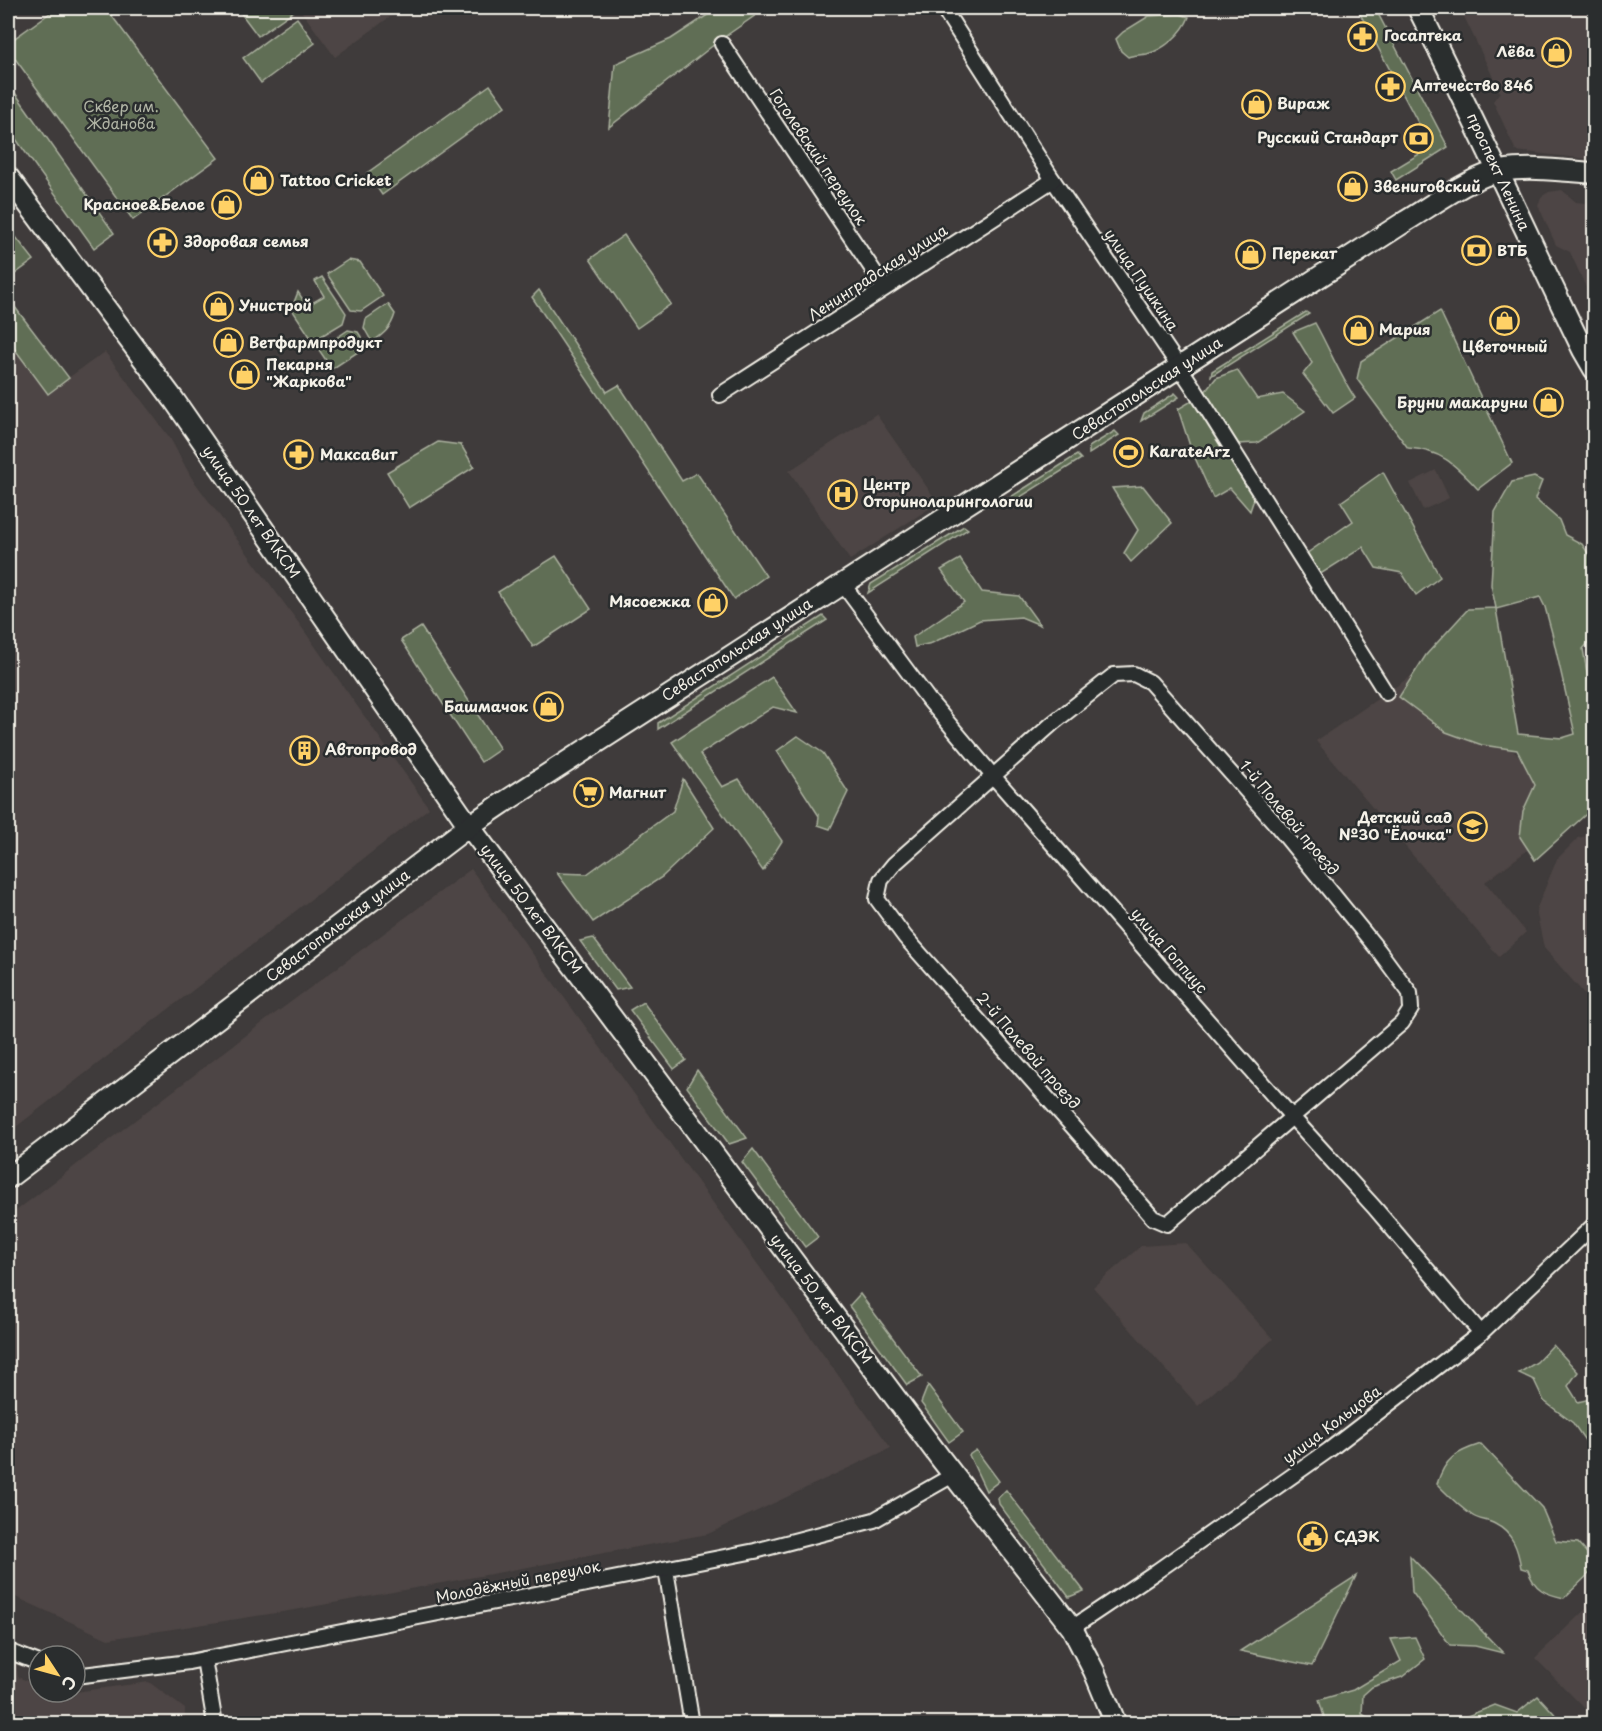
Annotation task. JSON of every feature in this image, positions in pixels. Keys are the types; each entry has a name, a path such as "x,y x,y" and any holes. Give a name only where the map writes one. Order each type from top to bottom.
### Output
{"street":[{"name":"улица Пушкина","path":"943,8 1053,180 1180,367 1386,693"},
{"name":"проспект Ленина","path":"1418,8 1594,369"},
{"name":"Гоголевский переулок","path":"722,44 885,288"},
{"path":"1499,171 1542,170 1594,173"},
{"name":"Севастопольская улица","path":"8,1178 470,826 745,645 1464,185 1499,171"},
{"name":"улица 50 лет ВЛКСМ","path":"8,177 174,400 470,826 953,1475 1072,1628 1094,1671 1116,1724"},
{"name":"Ленинградская улица","path":"720,394 1053,180"},
{"name":"улица Гоппиус","path":"842,583 928,699 993,776 1382,1216 1481,1333"},
{"name":"1-й Полевой проезд","path":"993,776 1053,723 1114,675 1134,674 1150,682 1266,813 1379,951 1410,993 1411,1009 1402,1023 1293,1118"},
{"name":"2-й Полевой проезд","path":"993,776 894,864 881,880 877,899 905,937 1154,1218 1167,1224 1293,1118"},
{"name":"улица Кольцова","path":"1072,1628 1329,1450 1481,1333 1594,1225"},
{"name":"Молодёжный переулок","path":"87,1674 204,1659 755,1551 874,1520 953,1475"},
{"path":"666,1570 692,1724"},
{"path":"8,1651 27,1658"},
{"path":"204,1659 215,1724"}],"shaded area":[{"path":"299,8 402,8 335,57"},
{"path":"1460,8 1594,8 1594,147 1588,159 1516,151 1493,101 1500,92"},
{"path":"1562,190 1576,202 1594,204 1594,305 1570,252 1556,245 1538,205 1542,196 1549,192"},
{"path":"8,298 68,378 105,352 170,438 191,477 298,622 429,808 8,1133"},
{"path":"876,414 938,503 850,560 789,471"},
{"path":"1436,470 1449,498 1423,510 1410,483"},
{"name":"Детский сад №30 \"Ёлочка\"","path":"1439,657 1505,744 1520,757 1542,764 1594,800 1485,882 1526,932 1499,957 1316,741"},
{"path":"1594,834 1594,1005 1544,948 1536,910 1557,859 1578,838"},
{"path":"471,869 891,1448 708,1534 295,1610 108,1639 9,1594 18,1677 27,1681 27,1704 87,1704 87,1690 149,1682 185,1709 185,1723 8,1724 8,1217 265,1021"},
{"path":"1186,1243 1273,1339 1198,1406 1093,1287 1141,1246"},
{"path":"1594,1601 1594,1718 1535,1658"}],"green space":[{"name":"Сквер им. Жданова","path":"57,8 106,8 218,158 133,220 8,49 8,43"},
{"path":"237,8 298,8 258,36"},
{"path":"718,8 766,8 720,40 609,127 615,64 671,39"},
{"path":"1357,8 1375,8 1448,147 1396,180 1391,171 1431,147"},
{"path":"1180,14 1189,17 1186,23 1178,35 1160,49 1128,57 1121,51 1116,39 1123,32 1149,16"},
{"path":"297,18 315,43 261,83 243,58"},
{"path":"8,83 114,233 94,248 8,128"},
{"path":"490,85 505,106 382,195 367,173"},
{"path":"8,227 34,260 8,279"},
{"path":"624,235 671,304 637,328 590,259"},
{"path":"348,260 360,262 383,296 361,311 351,310 327,274"},
{"path":"322,277 346,313 343,323 313,341 293,311 293,305 298,292 307,306 324,296 315,281"},
{"path":"539,290 607,392 619,385 682,481 697,473 766,576 734,599 532,297"},
{"path":"8,298 69,378 48,394 8,340"},
{"path":"388,304 395,314 393,319 386,330 372,342 364,328 366,319"},
{"path":"1440,311 1512,463 1478,489 1447,460 1430,452 1408,448 1357,379 1361,361"},
{"path":"1306,312 1309,314 1211,376 1212,371"},
{"path":"1315,323 1355,398 1333,413 1303,374 1312,363 1293,332"},
{"path":"348,330 358,332 367,346 332,369 319,350"},
{"path":"1237,370 1257,399 1283,394 1305,411 1257,443 1237,444 1204,393 1216,378"},
{"path":"1175,393 1179,397 1141,421 1144,413"},
{"path":"1195,399 1255,496 1250,511 1230,488 1213,498 1191,449 1178,409"},
{"path":"1115,431 1119,435 1089,454 1089,447"},
{"path":"438,442 461,445 474,467 409,508 387,472"},
{"path":"1077,455 1081,459 1011,503 1009,498"},
{"path":"1383,472 1440,577 1416,595 1402,573 1376,568 1363,547 1319,575 1306,554 1353,521 1341,502"},
{"path":"1534,477 1542,481 1535,499 1559,520 1565,535 1582,544 1594,562 1594,636 1583,649 1594,712 1594,807 1535,860 1520,837 1523,811 1535,785 1517,750 1482,745 1446,732 1399,697 1426,655 1468,609 1496,608 1491,585 1495,512 1512,482","holes":["1540,597 1545,607 1575,734 1562,738 1518,734 1496,609"]},
{"path":"1143,486 1172,523 1131,562 1124,553 1138,530 1112,488"},
{"path":"964,526 968,529 868,593 871,584"},
{"path":"556,556 591,609 533,647 498,592"},
{"path":"960,559 982,592 1019,596 1040,625 1021,617 980,620 932,643 915,647 913,637 964,602 941,570"},
{"path":"823,616 827,620 658,729 658,723"},
{"path":"421,627 500,749 481,762 401,640"},
{"path":"772,677 797,713 773,707 700,754 722,787 739,779 782,841 763,871 672,742"},
{"path":"798,736 823,753 848,792 830,829 818,825 819,816 777,751"},
{"path":"683,779 714,828 662,877 593,922 557,873 587,874 673,811"},
{"path":"593,938 630,987 616,990 580,941"},
{"path":"643,1002 686,1060 674,1069 630,1010"},
{"path":"697,1070 747,1138 729,1144 687,1087"},
{"path":"753,1149 818,1237 805,1247 742,1162"},
{"path":"860,1294 922,1377 907,1385 849,1306"},
{"path":"1553,1345 1578,1372 1568,1386 1578,1402 1594,1398 1594,1450 1573,1423 1544,1401 1534,1380 1519,1373 1537,1362"},
{"path":"928,1385 963,1432 949,1442 921,1403"},
{"path":"1481,1444 1542,1508 1556,1541 1578,1543 1594,1561 1594,1569 1564,1598 1537,1587 1528,1570 1521,1568 1516,1548 1506,1532 1495,1524 1475,1517 1437,1484 1444,1468 1453,1457"},
{"path":"976,1450 999,1481 986,1491 969,1455"},
{"path":"1006,1490 1084,1591 1069,1597 999,1504 998,1498"},
{"path":"1410,1556 1503,1653 1475,1646 1450,1645 1412,1592"},
{"path":"1356,1576 1312,1666 1240,1651"},
{"path":"1415,1637 1425,1659 1402,1677 1372,1687 1363,1695 1362,1714 1374,1721 1371,1723 1326,1723 1319,1700 1353,1690 1401,1661 1391,1639"},
{"path":"1538,1696 1563,1723 1450,1723 1495,1705 1517,1713"}],"place":[{"name":"Госаптека","path":"1363,36"},
{"name":"Лёва","path":"1556,52"},
{"name":"Аптечество 846","path":"1391,86"},
{"name":"Вираж","path":"1256,104"},
{"name":"Русский Стандарт","path":"1419,138"},
{"name":"Tattoo Cricket","path":"259,181"},
{"name":"Звениговский","path":"1353,187"},
{"name":"Красное&Белое","path":"226,205"},
{"name":"Здоровая семья","path":"163,242"},
{"name":"ВТБ","path":"1476,251"},
{"name":"Перекат","path":"1251,254"},
{"name":"Унистрой","path":"218,306"},
{"name":"Цветочный","path":"1505,320"},
{"name":"Мария","path":"1358,330"},
{"name":"Ветфармпродукт","path":"228,343"},
{"name":"Пекарня \"Жаркова\"","path":"245,374"},
{"name":"Бруни макаруни","path":"1549,403"},
{"name":"KarateArz","path":"1128,452"},
{"name":"Максавит","path":"299,455"},
{"name":"Центр Оториноларингологии","path":"842,494"},
{"name":"Мясоежка","path":"712,602"},
{"name":"Башмачок","path":"549,707"},
{"name":"Автопровод","path":"304,750"},
{"name":"Магнит","path":"588,793"},
{"name":"Детский сад №30 \"Ёлочка\"","path":"1473,827"},
{"name":"СДЭК","path":"1313,1537"}]}
